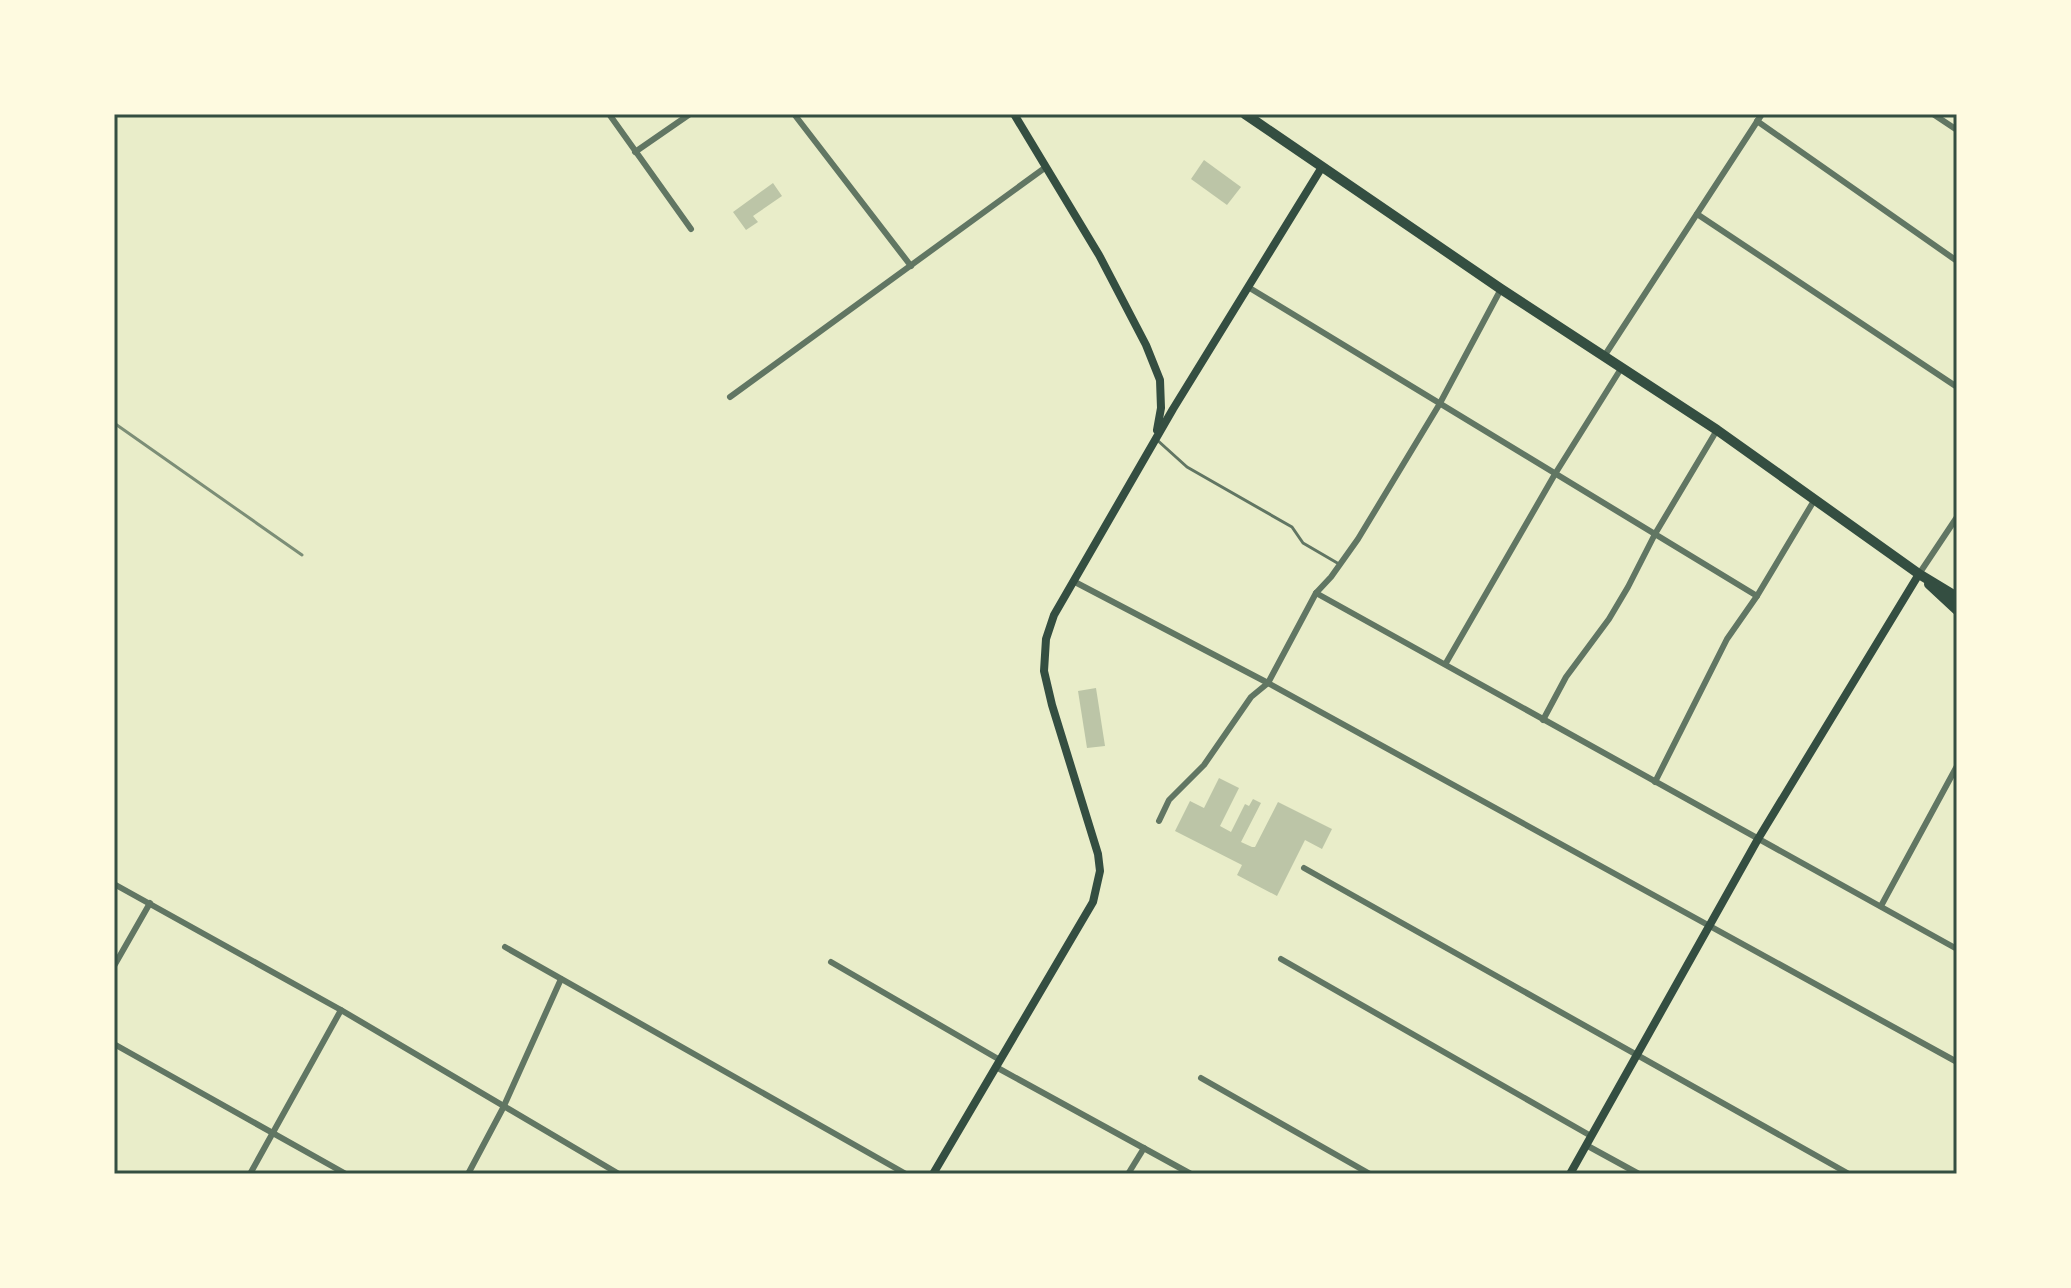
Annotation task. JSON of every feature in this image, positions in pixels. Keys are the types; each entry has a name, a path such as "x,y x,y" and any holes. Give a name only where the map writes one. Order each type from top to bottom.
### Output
{"highway":[{"path":"1245,114 1501,289 1717,430 1919,574 1957,597"},
{"path":"1919,574 1944,601 1957,610"}],"main road":[{"path":"1014,114 1099,255 1146,345 1160,380 1161,408 1156,439"},
{"path":"933,1174 1093,902 1100,871 1093,834 1044,671 1046,639 1054,615 1156,439 1322,167"},
{"path":"1570,1174 1758,839 1919,574"}],"street":[{"path":"609,114 691,229"},
{"path":"635,152 690,114"},
{"path":"794,114 911,266"},
{"path":"1605,355 1762,114"},
{"path":"1933,114 1957,130"},
{"path":"1757,121 1957,261"},
{"path":"730,397 1046,167"},
{"path":"1697,214 1957,387"},
{"path":"1248,287 1757,596"},
{"path":"1159,821 1169,800 1204,765 1251,697 1268,683 1316,593 1358,539 1439,405 1501,289"},
{"path":"1446,663 1555,474 1622,367"},
{"path":"1543,720 1566,677 1621,598 1717,430"},
{"path":"1655,782 1727,639 1757,596 1815,499"},
{"path":"1919,574 1957,517"},
{"path":"1073,581 1268,683 1957,1062"},
{"path":"1316,593 1957,949"},
{"path":"1881,906 1957,766"},
{"path":"1304,868 1849,1174"},
{"path":"114,884 341,1010 619,1174"},
{"path":"114,966 150,903"},
{"path":"505,947 906,1174"},
{"path":"1281,959 1589,1140 1639,1174"},
{"path":"831,962 1191,1174"},
{"path":"468,1174 503,1108 561,979"},
{"path":"250,1174 341,1010"},
{"path":"114,1044 346,1174"},
{"path":"1201,1078 1370,1174"},
{"path":"1128,1174 1144,1148"}],"lane":[{"path":"1156,439 1187,467 1292,527 1303,543 1339,564"}],"building":[{"path":"1204,160 1241,187 1227,205 1191,179"},
{"path":"773,183 782,196 753,216 758,222 746,230 733,212"},
{"path":"1096,688 1105,746 1087,748 1078,691"},
{"path":"1219,778 1239,788 1220,826 1231,832 1245,804 1249,806 1253,799 1261,803 1241,842 1252,847 1255,847 1278,802 1332,829 1322,849 1305,840 1277,896 1237,875 1242,865 1175,831 1190,801 1204,808"}],"railway":[{"path":"114,423 302,555"}]}
